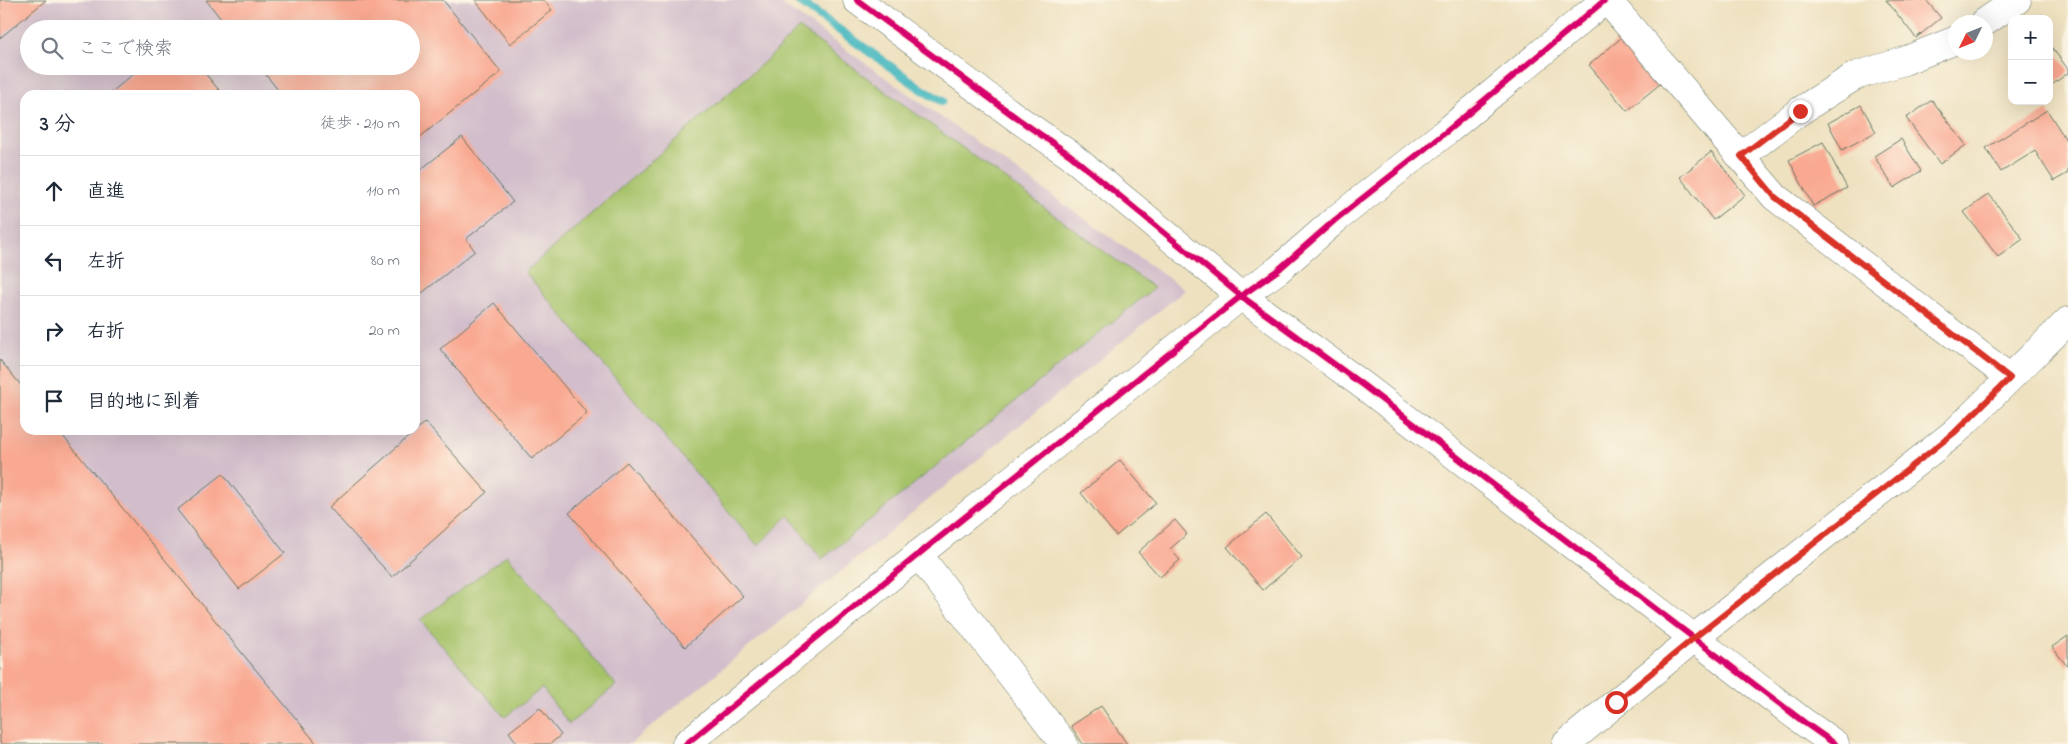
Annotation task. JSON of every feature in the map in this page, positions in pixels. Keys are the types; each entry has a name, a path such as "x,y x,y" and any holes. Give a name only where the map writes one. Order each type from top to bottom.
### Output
{"street":[{"path":"857,0 1070,155 1241,296 1364,386 1835,744"},
{"path":"686,744 918,554 1241,296 1278,270 1335,220 1446,132 1606,0 1775,197 2010,378"},
{"path":"1993,16 2017,0"},
{"path":"1741,156 1800,111 1855,76 1904,62 1948,43"},
{"path":"1566,744 1694,638 1954,433 2068,321"},
{"path":"918,554 1064,744"}],"shaded area":[{"path":"0,0 776,0 1185,290 630,744 0,744"}],"green space":[{"path":"799,28 1154,288 822,559 789,515 758,546 525,272 771,56"},
{"path":"507,555 616,685 569,724 542,688 505,717 420,620"}],"building":[{"path":"0,0 46,0 20,20 0,38"},
{"path":"206,0 443,0 501,72 420,137 420,90 278,90 266,75 420,75 420,20 222,20"},
{"path":"475,0 544,0 552,10 510,44"},
{"path":"1886,0 1926,0 1941,18 1916,38"},
{"path":"1621,38 1660,84 1627,111 1589,65"},
{"path":"2053,49 2068,69 2068,73 2053,84"},
{"path":"132,75 206,75 219,90 114,90"},
{"path":"1932,100 1966,145 1940,164 1906,118"},
{"path":"1861,105 1876,132 1842,150 1828,123"},
{"path":"2047,110 2068,143 2068,173 2054,181 2035,151 2001,172 1986,148"},
{"path":"462,137 513,202 466,239 475,251 422,293 420,291 420,170"},
{"path":"1901,139 1921,171 1894,188 1874,156"},
{"path":"1823,142 1847,188 1813,206 1789,160"},
{"path":"1711,152 1745,195 1713,220 1680,177"},
{"path":"1989,194 2023,239 1998,257 1964,212"},
{"path":"494,303 587,413 532,459 440,349"},
{"path":"0,360 20,384 20,435 62,435 317,744 0,744"},
{"path":"425,422 487,492 392,577 329,507 410,435 420,435 420,426"},
{"path":"1120,460 1156,503 1116,536 1081,493"},
{"path":"627,462 743,596 685,647 569,513"},
{"path":"223,474 285,553 239,589 177,510"},
{"path":"1266,514 1302,557 1263,590 1227,547"},
{"path":"1175,520 1187,534 1170,549 1180,560 1160,577 1138,552"},
{"path":"2068,636 2068,667 2052,647"},
{"path":"1101,706 1127,744 1083,744 1071,726"},
{"path":"540,708 561,735 550,744 518,744 509,732"}],"waterway":[{"path":"797,0 926,92 942,101"}],"cycle path":[{"path":"857,0 1070,155 1241,296 1364,386 1835,744"},
{"path":"686,744 925,549 1241,296 1278,270 1335,220 1446,132 1605,0"}],"route":[{"path":"1616,702 1694,638 1954,433 2010,378 1775,197 1741,156 1800,111"}]}
